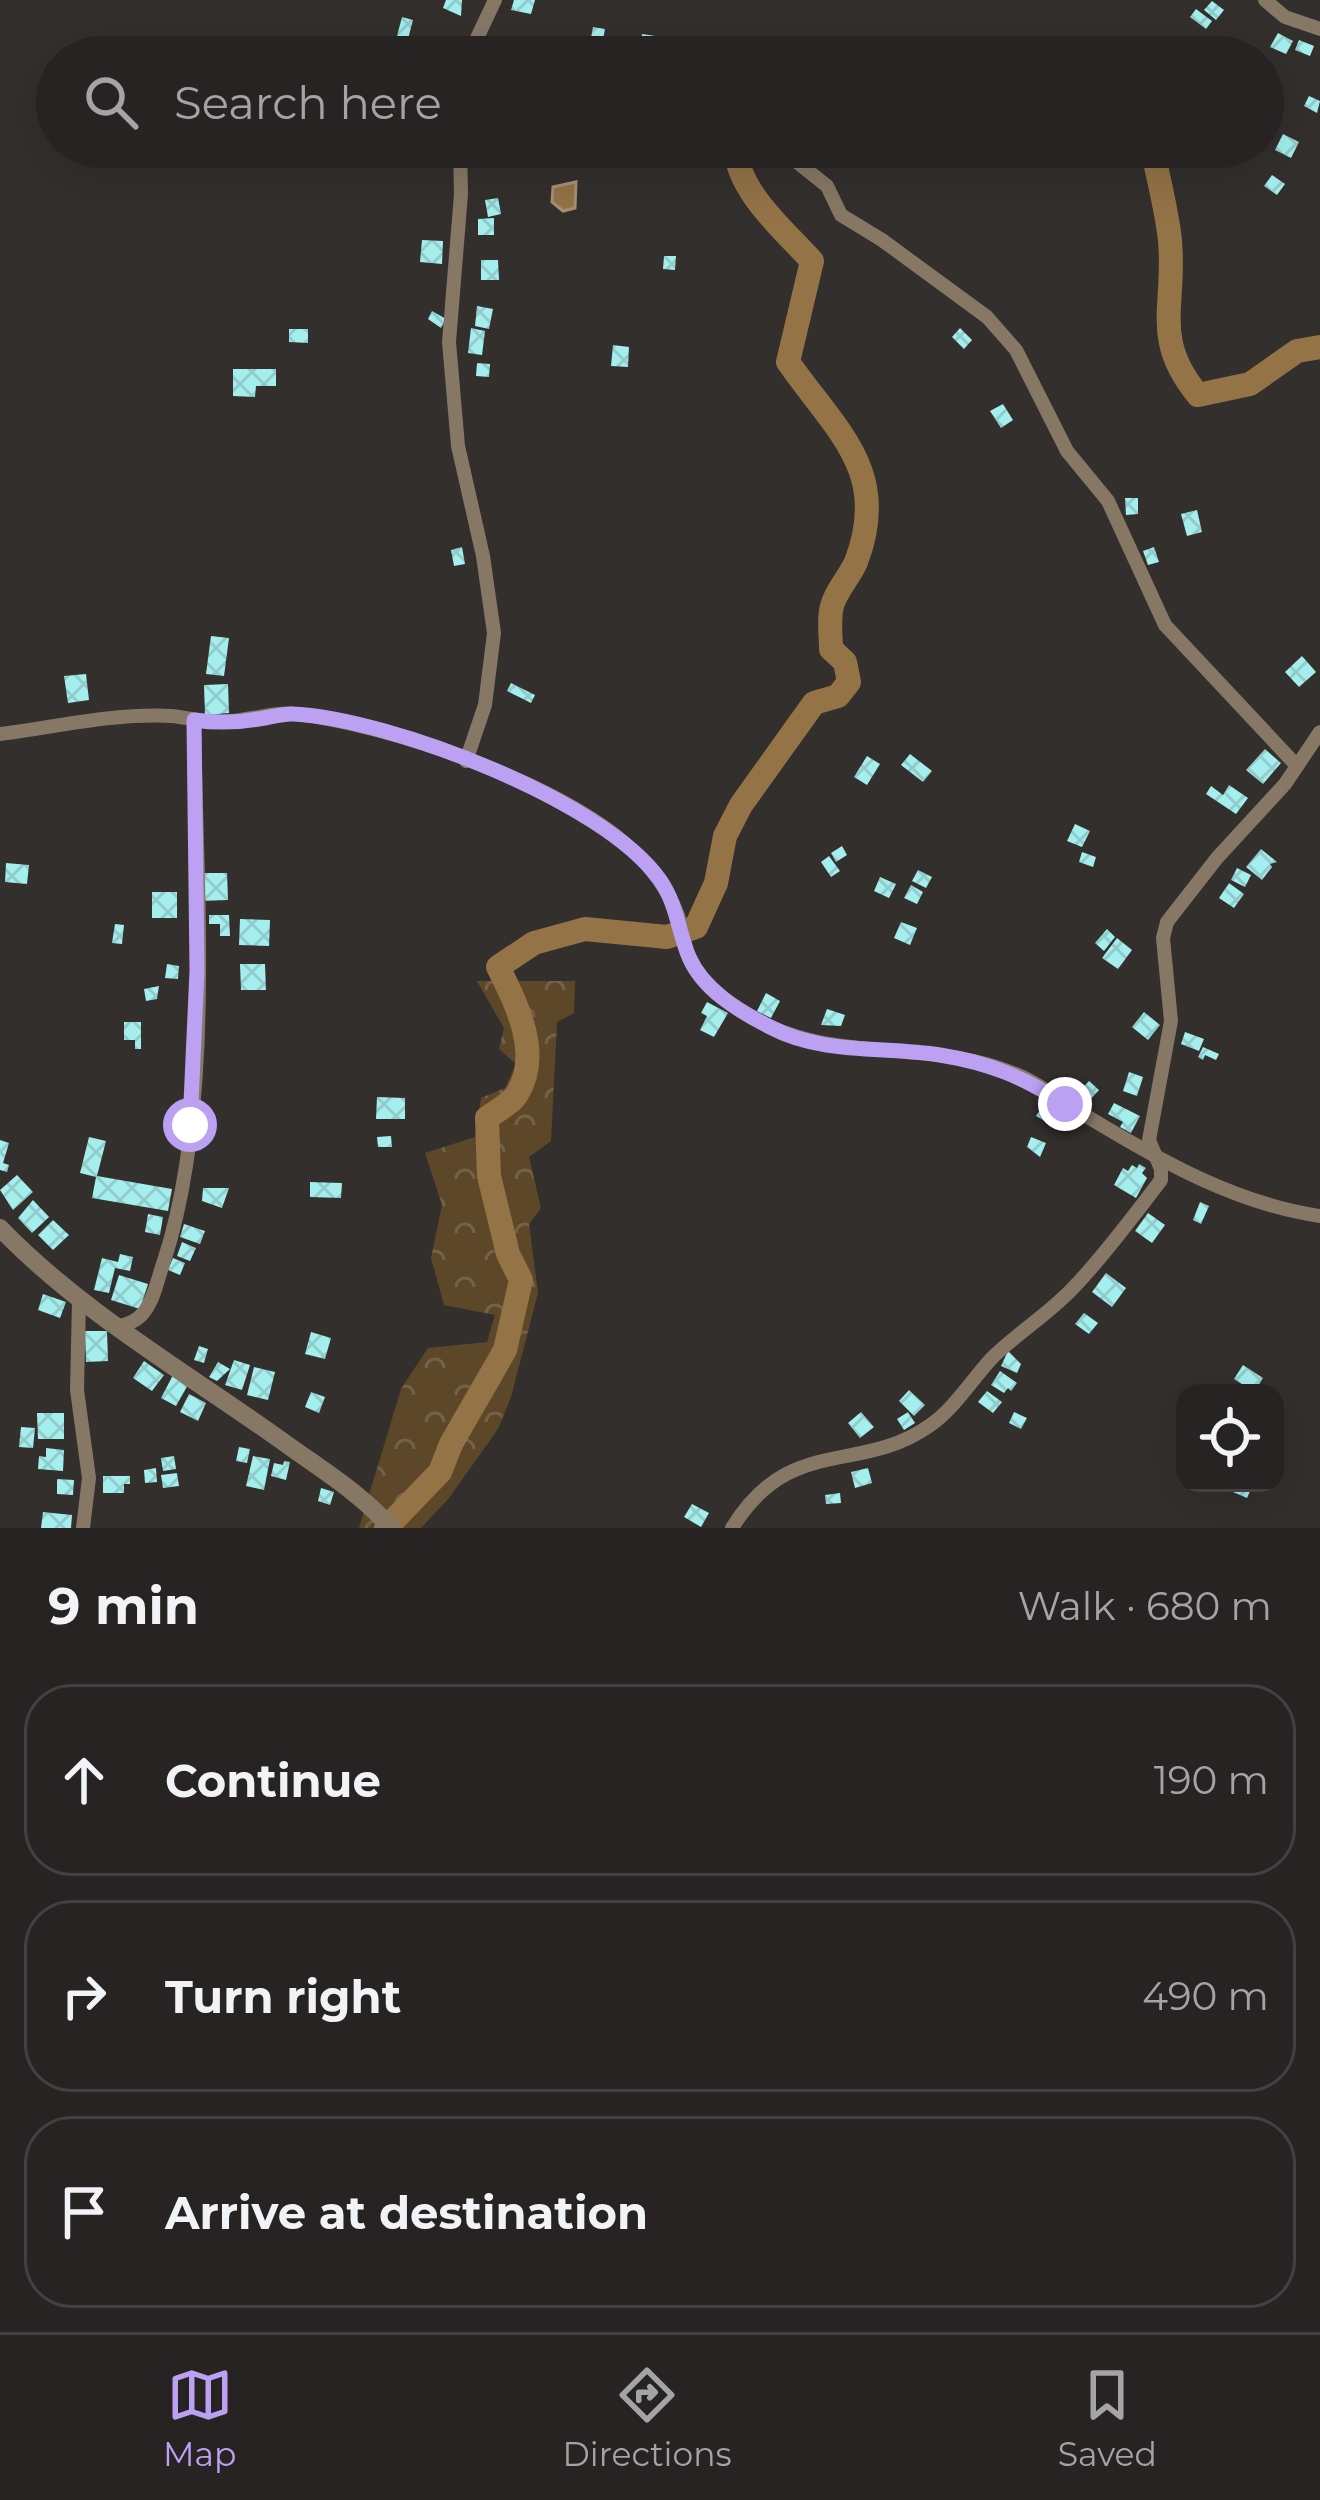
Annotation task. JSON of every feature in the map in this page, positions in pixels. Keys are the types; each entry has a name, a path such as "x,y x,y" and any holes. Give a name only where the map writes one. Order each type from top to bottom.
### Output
{"street":[{"path":"478,36 495,0"},
{"path":"1264,0 1286,16 1320,29"},
{"path":"460,168 449,341 458,446 484,556 494,633 485,705 466,761"},
{"path":"804,168 826,186 841,215 987,317 1016,350 1067,451 1108,501 1165,625 1297,766"},
{"path":"0,734 68,721 174,716 226,722 290,713 383,733 466,761 536,787 591,817 629,847 660,880 679,916 689,958 710,988 776,1030 821,1045 937,1054 1020,1075 1157,1157 1225,1190 1320,1216"},
{"path":"121,1326 136,1320 150,1301 168,1248 185,1161 197,971 194,720"},
{"path":"732,1528 752,1500 778,1478 806,1464 906,1440 931,1425 991,1359 1077,1284 1161,1180 1149,1140 1171,1021 1163,938 1167,922 1320,732"},
{"path":"0,1228 79,1300 374,1509 391,1528"},
{"path":"79,1300 77,1390 89,1478 83,1528"}],"green space":[{"path":"477,981 575,981 574,1013 557,1022 551,1141 529,1157 541,1208 529,1224 538,1293 498,1429 449,1498 421,1528 359,1528 401,1389 428,1348 487,1342 495,1315 444,1305 431,1258 442,1205 425,1153 475,1137 481,1098 505,1088 516,1064 499,1049 504,1028"}],"shaded area":[{"path":"576,182 575,208 563,211 552,202 553,187"}],"building":[{"path":"446,0 462,0 461,16 443,8"},
{"path":"514,0 535,0 531,14 511,10"},
{"path":"1212,1 1224,10 1216,20 1204,10"},
{"path":"1196,9 1212,21 1206,29 1190,17"},
{"path":"402,17 413,20 409,36 397,36"},
{"path":"593,27 605,29 604,36 591,36"},
{"path":"1284,36 1293,41 1284,53"},
{"path":"1299,40 1314,46 1310,56 1295,50"},
{"path":"1309,96 1320,101 1317,113 1304,106"},
{"path":"1284,134 1299,142 1291,158 1284,154"},
{"path":"1272,175 1285,184 1277,195 1264,186"},
{"path":"498,198 501,214 488,217 485,200"},
{"path":"494,218 494,235 478,235 478,219"},
{"path":"422,240 443,241 442,264 420,262"},
{"path":"664,256 676,256 675,270 663,269"},
{"path":"481,260 498,260 499,280 481,280"},
{"path":"477,306 493,309 489,329 475,326"},
{"path":"432,311 446,319 441,328 428,319"},
{"path":"471,328 485,331 482,355 468,353"},
{"path":"960,328 972,340 964,349 952,337"},
{"path":"289,329 308,329 308,343 289,342"},
{"path":"613,345 629,347 628,367 611,366"},
{"path":"477,363 490,364 489,377 476,376"},
{"path":"233,369 276,369 276,386 256,386 255,397 233,396"},
{"path":"1003,404 1013,420 1001,428 990,411"},
{"path":"1125,498 1138,498 1138,514 1126,515"},
{"path":"1197,510 1202,532 1187,536 1181,514"},
{"path":"462,547 465,564 454,566 451,550"},
{"path":"1154,547 1159,562 1148,565 1143,551"},
{"path":"211,636 229,638 224,676 206,674"},
{"path":"1302,656 1316,672 1299,687 1285,672"},
{"path":"86,674 89,700 68,703 64,676"},
{"path":"511,683 535,695 531,703 507,691"},
{"path":"228,684 229,713 205,715 204,685"},
{"path":"1265,749 1281,763 1263,784 1246,770"},
{"path":"910,754 932,771 923,782 901,765"},
{"path":"867,756 880,764 867,785 854,777"},
{"path":"1229,785 1248,798 1236,814 1206,794 1211,786 1223,795"},
{"path":"1075,824 1090,831 1082,847 1067,841"},
{"path":"842,846 847,855 836,862 831,853"},
{"path":"1261,849 1277,862 1270,864 1262,880 1246,867"},
{"path":"1082,852 1096,857 1093,867 1079,862"},
{"path":"829,856 840,871 831,877 821,862"},
{"path":"6,863 29,865 27,884 5,882"},
{"path":"1237,868 1251,875 1245,887 1231,880"},
{"path":"918,870 932,877 926,888 912,881"},
{"path":"198,873 227,873 228,900 199,901"},
{"path":"880,877 896,884 889,898 874,891"},
{"path":"1229,883 1244,894 1234,908 1219,898"},
{"path":"911,885 923,892 917,904 904,898"},
{"path":"152,892 177,892 177,918 152,918"},
{"path":"209,915 229,915 230,936 220,936 220,924 209,924"},
{"path":"240,919 270,920 269,946 239,945"},
{"path":"901,922 917,928 910,945 894,938"},
{"path":"115,924 124,925 122,944 112,943"},
{"path":"1107,929 1115,937 1104,951 1095,943"},
{"path":"1117,938 1132,950 1118,969 1102,958"},
{"path":"167,964 179,966 178,979 165,978"},
{"path":"240,964 265,964 266,990 241,990"},
{"path":"159,986 157,999 146,1001 144,989"},
{"path":"766,993 780,1001 771,1018 757,1011"},
{"path":"707,1002 728,1013 714,1037 700,1030"},
{"path":"827,1009 845,1015 841,1026 821,1025"},
{"path":"1144,1012 1160,1025 1148,1040 1132,1027"},
{"path":"124,1022 141,1022 141,1049 135,1049 135,1040 124,1040"},
{"path":"1185,1032 1204,1039 1199,1051 1181,1044"},
{"path":"1203,1047 1219,1054 1216,1060 1198,1057"},
{"path":"1129,1072 1143,1077 1137,1096 1123,1091"},
{"path":"1089,1081 1099,1090 1087,1103 1077,1094"},
{"path":"377,1097 405,1098 405,1119 376,1119"},
{"path":"1114,1103 1140,1116 1131,1133 1108,1114"},
{"path":"1043,1105 1061,1116 1055,1127 1036,1116"},
{"path":"391,1136 392,1147 378,1147 377,1137"},
{"path":"89,1137 106,1141 97,1176 172,1189 168,1211 92,1198 96,1177 80,1173"},
{"path":"1031,1137 1046,1143 1040,1157 1027,1147"},
{"path":"0,1140 9,1143 3,1163 9,1165 7,1172 0,1170"},
{"path":"1139,1164 1146,1168 1142,1173 1147,1178 1136,1198 1114,1185 1123,1168 1128,1171"},
{"path":"17,1175 33,1192 13,1210 0,1190"},
{"path":"310,1182 342,1183 341,1198 310,1197"},
{"path":"203,1188 229,1188 222,1208 202,1201"},
{"path":"33,1200 49,1217 32,1233 18,1218"},
{"path":"1200,1202 1209,1206 1201,1224 1193,1220"},
{"path":"1148,1213 1165,1225 1152,1243 1135,1231"},
{"path":"148,1214 163,1217 160,1235 145,1232"},
{"path":"53,1220 69,1235 53,1250 38,1235"},
{"path":"184,1224 205,1231 200,1244 180,1237"},
{"path":"182,1242 196,1248 190,1261 177,1256"},
{"path":"120,1254 133,1257 130,1271 115,1268 109,1293 94,1290 102,1258 118,1262"},
{"path":"173,1258 185,1263 180,1275 168,1270"},
{"path":"1106,1273 1126,1288 1112,1307 1092,1292"},
{"path":"119,1275 148,1284 140,1309 111,1300"},
{"path":"43,1294 66,1302 60,1318 38,1310"},
{"path":"1084,1313 1098,1323 1089,1334 1075,1324"},
{"path":"85,1331 107,1331 108,1361 86,1362"},
{"path":"311,1332 331,1338 325,1359 305,1354"},
{"path":"199,1346 208,1349 204,1363 194,1360"},
{"path":"1008,1351 1021,1364 1017,1373 1001,1366"},
{"path":"234,1360 250,1365 242,1390 225,1385"},
{"path":"144,1361 164,1375 152,1391 133,1378"},
{"path":"218,1362 230,1369 217,1381 209,1377"},
{"path":"1243,1365 1263,1378 1259,1384 1234,1379"},
{"path":"254,1367 275,1372 268,1400 247,1395"},
{"path":"1000,1371 1017,1383 1011,1391 1008,1388 1004,1393 991,1385"},
{"path":"173,1375 189,1383 176,1406 161,1398"},
{"path":"909,1390 925,1405 914,1416 899,1401"},
{"path":"987,1391 1002,1402 993,1413 978,1402"},
{"path":"311,1392 325,1397 319,1413 305,1407"},
{"path":"189,1394 206,1403 198,1421 180,1412"},
{"path":"861,1412 874,1427 860,1438 848,1423"},
{"path":"908,1412 915,1423 904,1430 897,1419"},
{"path":"1014,1412 1027,1418 1021,1429 1009,1423"},
{"path":"37,1413 64,1413 64,1439 38,1439"},
{"path":"21,1427 35,1428 33,1448 19,1447"},
{"path":"239,1447 250,1449 247,1463 236,1461"},
{"path":"46,1448 64,1450 63,1471 38,1469 39,1456 46,1457"},
{"path":"174,1456 176,1469 163,1471 161,1458"},
{"path":"253,1456 270,1459 264,1490 246,1486"},
{"path":"290,1462 286,1480 271,1476 274,1463 283,1465"},
{"path":"156,1468 157,1482 145,1483 144,1470"},
{"path":"868,1468 872,1483 855,1488 851,1472"},
{"path":"177,1473 179,1486 163,1488 161,1475"},
{"path":"103,1476 130,1476 130,1484 124,1484 124,1493 103,1493"},
{"path":"57,1479 74,1480 73,1495 57,1494"},
{"path":"321,1488 334,1492 330,1505 318,1501"},
{"path":"840,1493 841,1503 826,1504 825,1495"},
{"path":"692,1504 709,1513 701,1527 684,1517"},
{"path":"43,1512 72,1515 71,1528 41,1528"}],"waterway":[{"path":"386,1528 440,1472 505,1350 521,1280 508,1254 489,1176 487,1118 517,1094 527,1063 524,1030 498,967 534,943 585,929 667,937 696,927 716,883 725,836 741,805 814,703 838,696 849,682 845,662 831,649 830,620 865,530 863,477 840,432 788,362 812,261 753,194 740,168"},
{"path":"1157,168 1170,241 1170,338 1184,375 1198,395 1250,384 1297,351 1320,347"}],"route":[{"path":"190,1125 197,971 194,720 239,722 290,713 338,721 421,745 536,787 591,817 660,880 679,916 689,958 710,988 776,1030 821,1045 937,1054 986,1064 1020,1075 1065,1104"}]}
